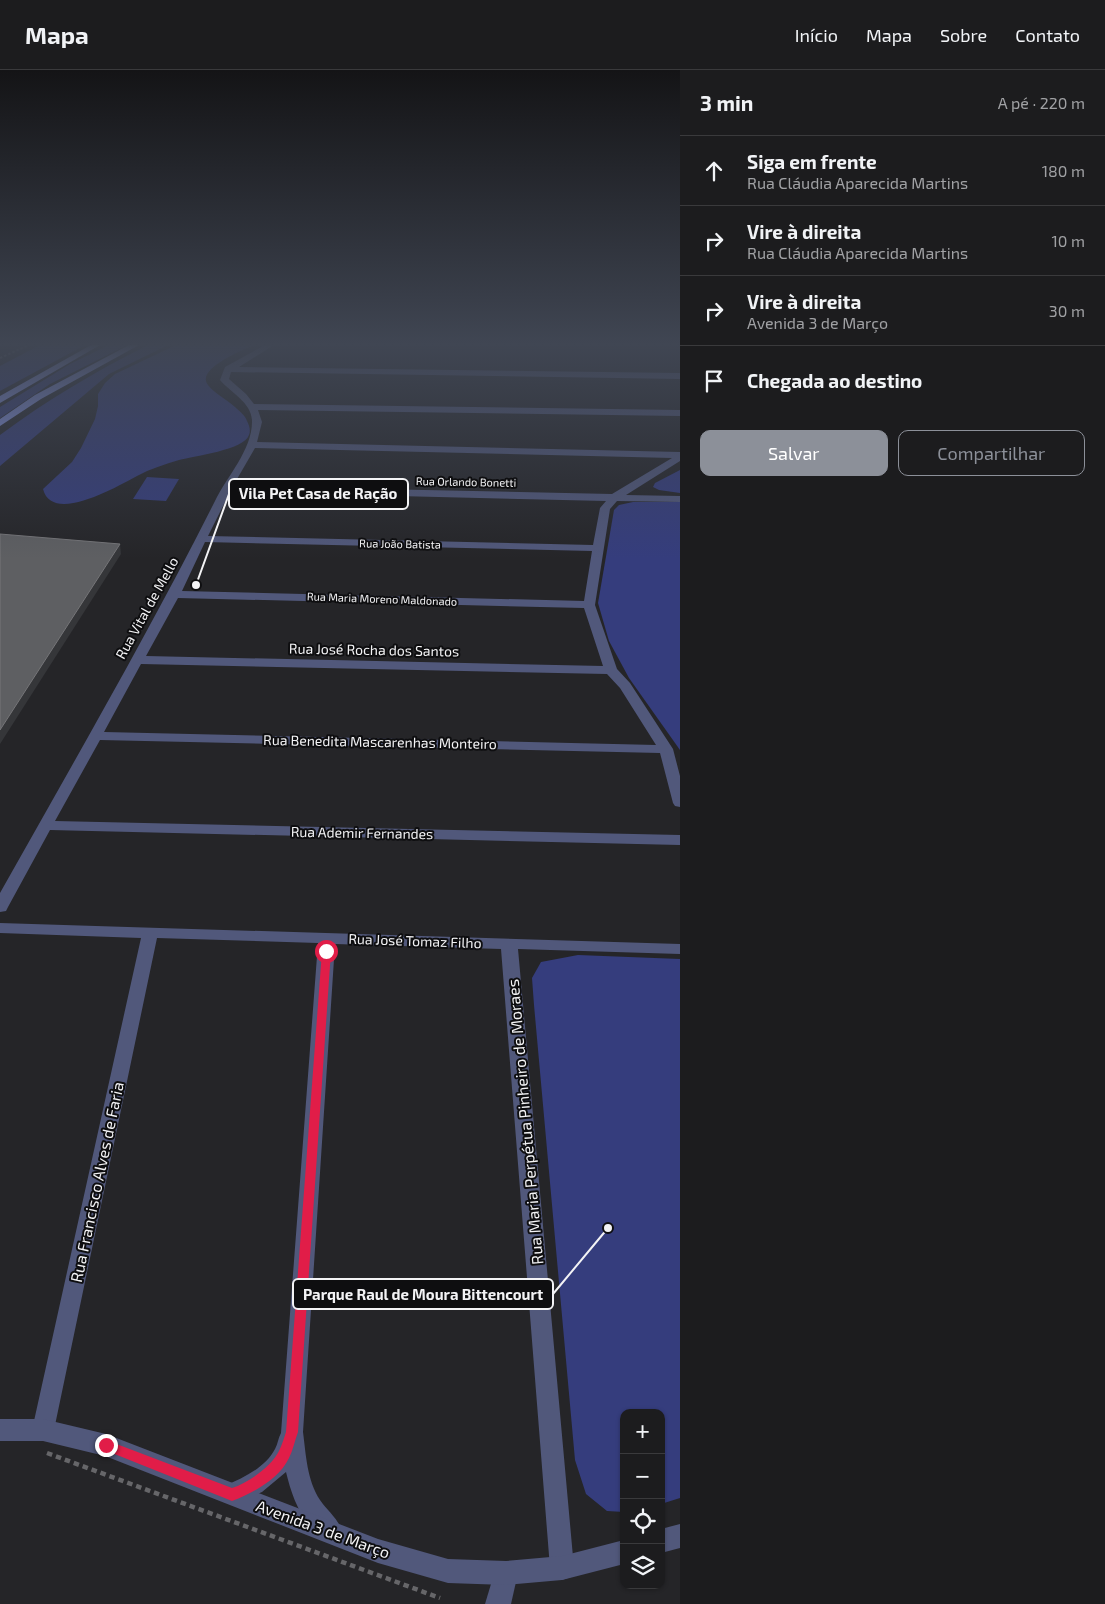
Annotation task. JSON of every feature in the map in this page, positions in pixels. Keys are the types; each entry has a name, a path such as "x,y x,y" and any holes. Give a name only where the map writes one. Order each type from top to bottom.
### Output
{"street":[{"name":"Rua Vital de Mello","path":"0,907 174,594 226,490 252,445 257,422 255,417"},
{"path":"252,445 680,456"},
{"path":"633,454 653,458 660,462 663,468"},
{"path":"680,456 615,497 605,508 590,605 611,670 625,686 666,749 680,803"},
{"name":"Rua Orlando Bonetti","path":"226,490 680,499"},
{"name":"Rua João Batista","path":"202,539 598,548"},
{"name":"Rua Maria Moreno Maldonado","path":"174,594 590,605"},
{"name":"Rua José Rocha dos Santos","path":"136,660 611,670"},
{"name":"Rua Benedita Mascarenhas Monteiro","path":"94,736 666,749"},
{"name":"Rua Ademir Fernandes","path":"44,826 680,840"},
{"name":"Rua José Tomaz Filho","path":"0,928 680,949"},
{"name":"Rua Francisco Alves de Faria","path":"40,1440 150,933"},
{"path":"327,938 292,1432 294,1456 300,1485 316,1516 340,1536"},
{"name":"Rua Maria Perpétua Pinheiro de Moraes","path":"509,944 562,1568"},
{"name":"Avenida 3 de Março","path":"0,1430 40,1440 106,1445 340,1536 378,1550 448,1571 506,1574 562,1568 620,1553"},
{"path":"232,1494 249,1488 265,1476 284,1456 292,1432"},
{"path":"665,1541 680,1536"},
{"path":"498,1604 506,1574"}],"path":[{"path":"40,1440 440,1598"}],"shaded area":[{"path":"27,417 59,417 0,466 0,435"},
{"path":"96,417 245,417 250,431 245,440 238,445 158,467 86,500 59,504 49,499 43,489 72,462"},
{"path":"680,470 680,493 659,490 653,487 655,483"},
{"path":"147,477 179,479 166,501 133,499"},
{"path":"633,502 680,502 680,750 629,678 609,641 598,603 614,510 619,505"},
{"path":"578,955 680,959 680,1498 665,1503 665,1409 620,1409 620,1512 607,1511 586,1494 575,1460 532,978 541,962"}],"building":[{"path":"0,534 120,544 0,730"}],"place":[{"name":"Vila Pet Casa de Ração","path":"196,585"},
{"name":"Parque Raul de Moura Bittencourt","path":"608,1228"}],"route":[{"path":"106,1445 232,1494 249,1488 265,1476 284,1456 292,1432 326,951"}]}
